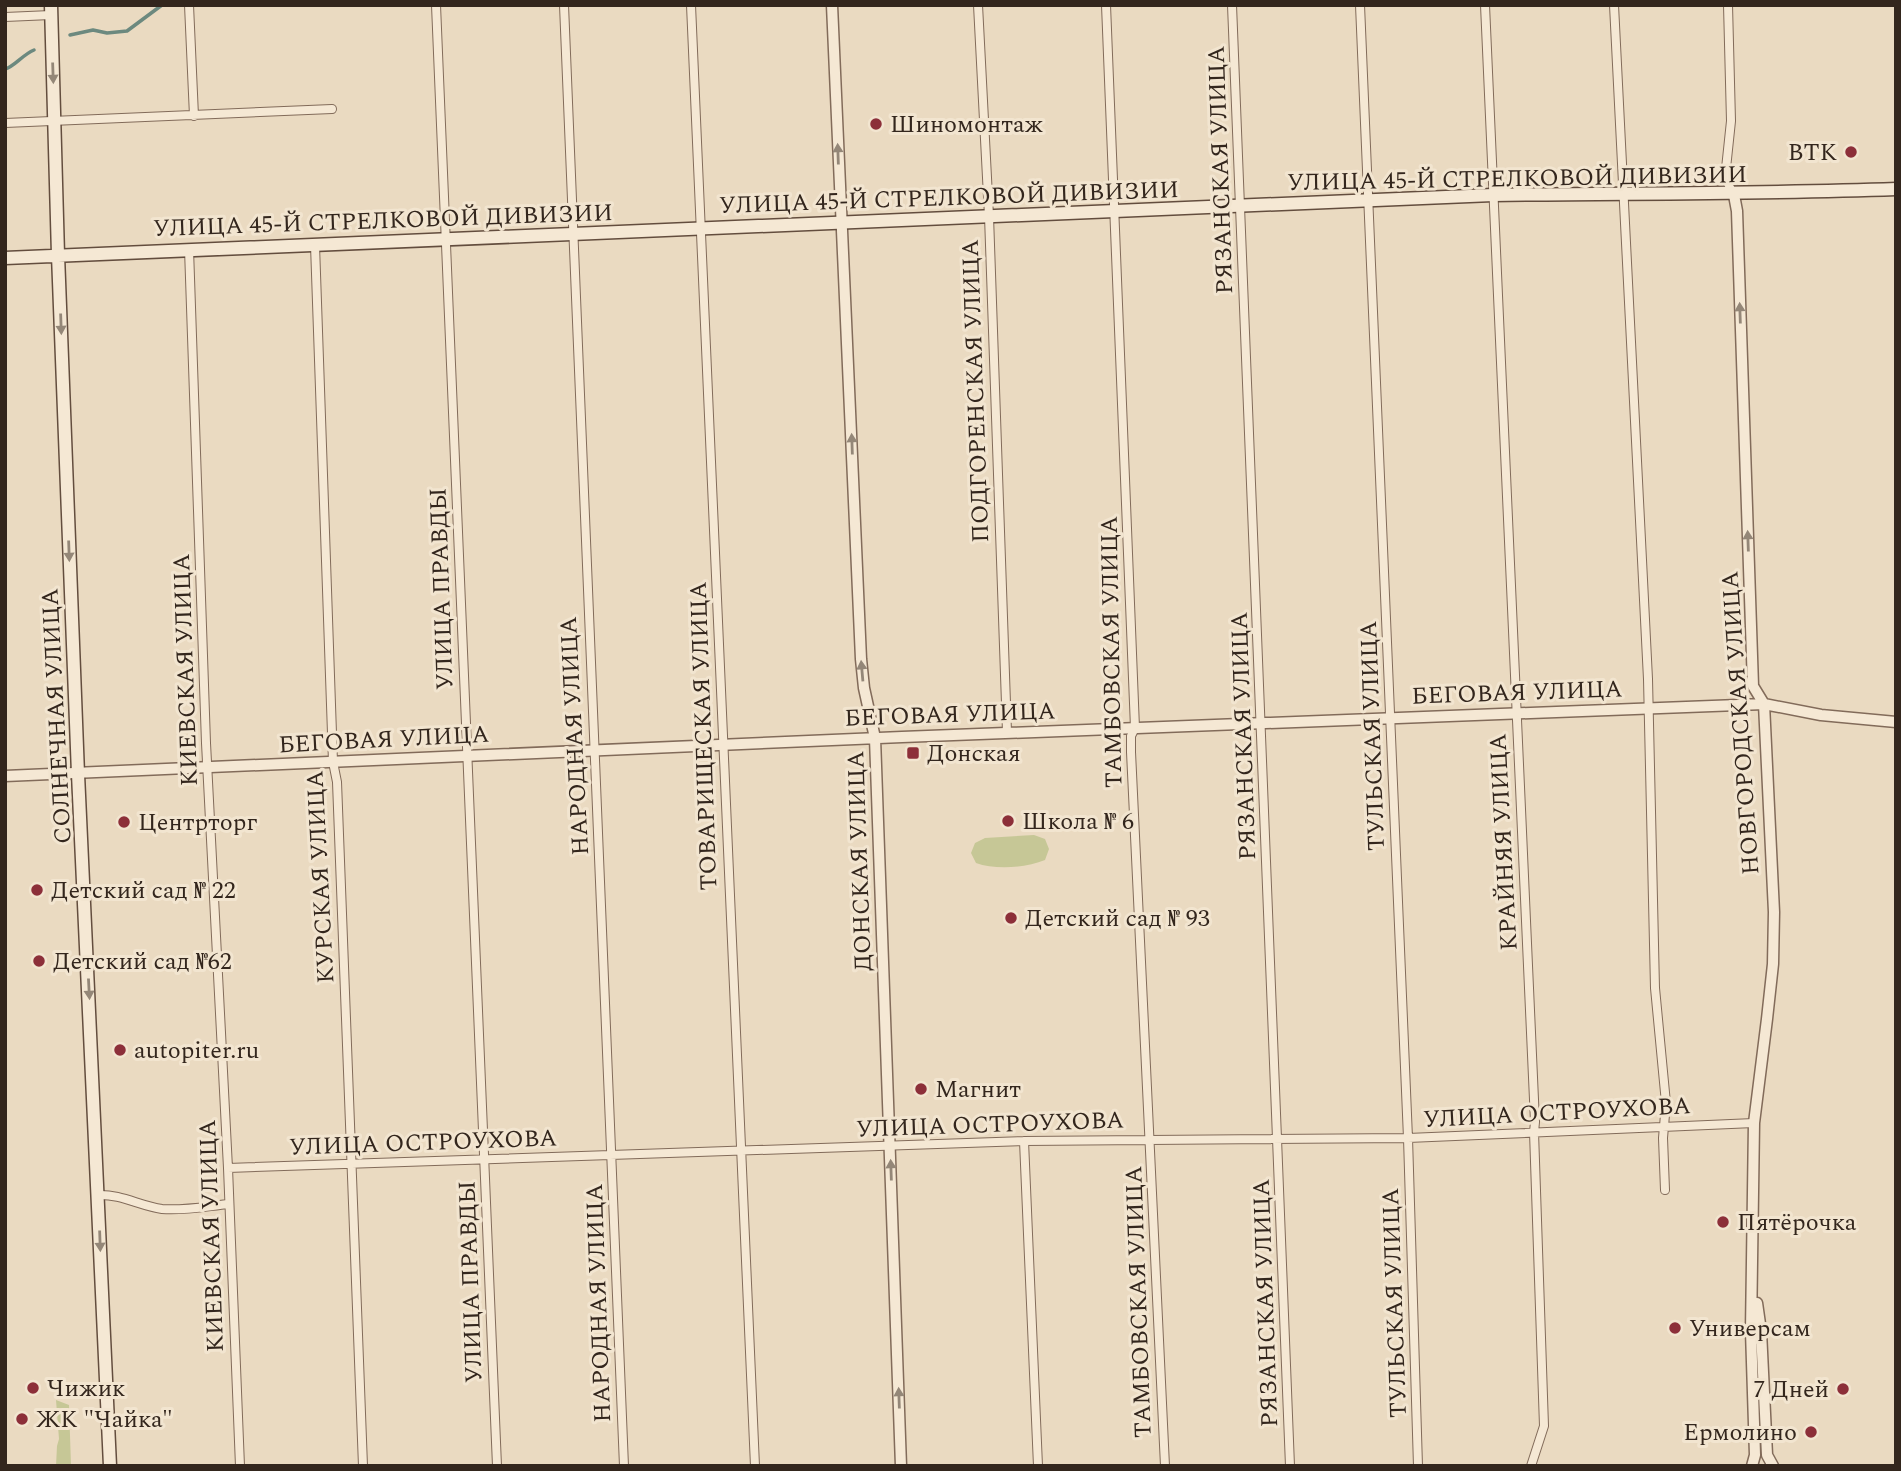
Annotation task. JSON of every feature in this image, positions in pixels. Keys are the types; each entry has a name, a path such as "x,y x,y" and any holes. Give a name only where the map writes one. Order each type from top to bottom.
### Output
{"main road":[{"name":"СОЛНЕЧНАЯ УЛИЦА","path":"51,10 78,774 110,1466"},
{"name":"УЛИЦА 45-Й СТРЕЛКОВОЙ ДИВИЗИИ","path":"5,258 1493,195 1734,195 1896,189"}],"street":[{"path":"189,5 194,116"},
{"name":"УЛИЦА ПРАВДЫ","path":"436,5 497,1466"},
{"name":"НАРОДНАЯ УЛИЦА","path":"564,5 624,1466"},
{"name":"ТОВАРИЩЕСКАЯ УЛИЦА","path":"691,5 755,1466"},
{"name":"ДОНСКАЯ УЛИЦА","path":"832,5 861,659 864,688 875,738 901,1466"},
{"name":"ПОДГОРЕНСКАЯ УЛИЦА","path":"978,5 989,216 1007,733"},
{"name":"ТАМБОВСКАЯ УЛИЦА","path":"1106,5 1135,728 1131,736 1131,746 1165,1466"},
{"name":"РЯЗАНСКАЯ УЛИЦА","path":"1232,5 1290,1466"},
{"name":"ТУЛЬСКАЯ УЛИЦА","path":"1360,5 1385,551 1418,1466"},
{"name":"КРАЙНЯЯ УЛИЦА","path":"1485,5 1535,1122 1544,1426 1531,1466"},
{"path":"1614,5 1648,708 1655,988 1666,1103 1665,1190"},
{"name":"НОВГОРОДСКАЯ УЛИЦА","path":"1728,5 1731,121 1725,178 1734,195 1737,211 1753,686 1764,704 1774,912 1773,964 1754,1123 1751,1331 1755,1455 1752,1466"},
{"path":"5,17 51,10"},
{"path":"5,124 332,109"},
{"name":"КУРСКАЯ УЛИЦА","path":"315,245 333,762 337,782 363,1466"},
{"name":"КИЕВСКАЯ УЛИЦА","path":"189,249 207,768 240,1466"},
{"name":"БЕГОВАЯ УЛИЦА","path":"5,776 875,738 1764,704 1821,715 1896,722"},
{"name":"УЛИЦА ОСТРОУХОВА","path":"228,1168 1024,1141 1408,1138 1754,1123"},
{"path":"1024,1141 1038,1466"},
{"path":"98,1195 122,1196 144,1205 165,1209 229,1204"},
{"name":"НОВГОРОДСКАЯ УЛИЦА","path":"1752,1273 1761,1331 1768,1455 1773,1466"}],"green space":[{"path":"1034,835 1045,839 1049,849 1045,860 1037,863 992,867 976,863 971,853 975,843 985,838"},
{"path":"56,1400 69,1405 71,1466 56,1466 59,1439"}],"waterway":[{"path":"70,35 93,30 107,33 127,31 162,5"},
{"path":"5,69 34,50"}],"place":[{"name":"Шиномонтаж","path":"876,124"},
{"name":"ВТК","path":"1851,152"},
{"name":"Донская","path":"913,753"},
{"name":"Школа № 6","path":"1008,821"},
{"name":"Центрторг","path":"124,822"},
{"name":"Детский сад № 22","path":"37,890"},
{"name":"Детский сад № 93","path":"1011,918"},
{"name":"Детский сад №62","path":"39,961"},
{"name":"autopiter.ru","path":"120,1050"},
{"name":"Магнит","path":"921,1089"},
{"name":"Пятёрочка","path":"1723,1222"},
{"name":"Универсам","path":"1675,1328"},
{"name":"Чижик","path":"33,1388"},
{"name":"7 Дней","path":"1843,1389"},
{"name":"ЖК \"Чайка\"","path":"22,1419"},
{"name":"Ермолино","path":"1811,1432"}]}
